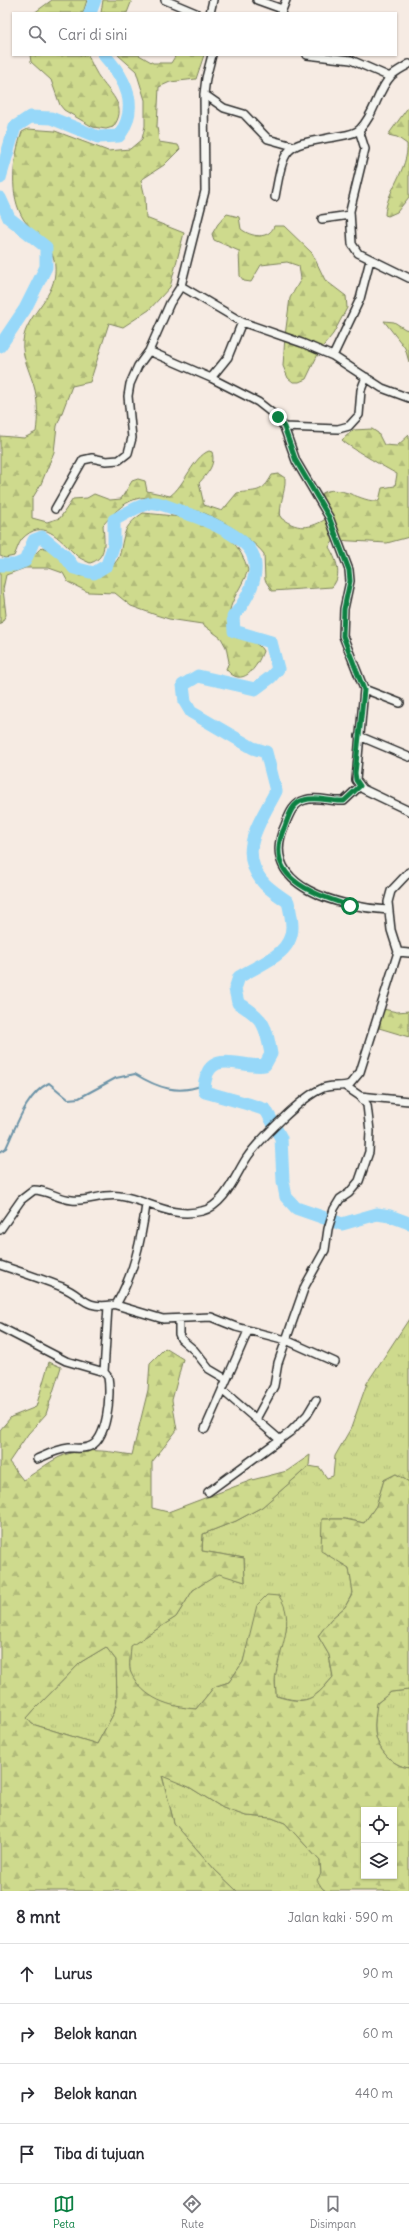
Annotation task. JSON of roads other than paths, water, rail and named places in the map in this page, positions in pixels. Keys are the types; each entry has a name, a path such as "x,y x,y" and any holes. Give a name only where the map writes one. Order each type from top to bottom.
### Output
{"street":[{"path":"165,0 194,12"},
{"path":"210,12 213,0"},
{"path":"257,0 282,11 286,0"},
{"path":"56,509 83,460 92,458 106,461 119,460 128,453 132,438 128,396 130,384 138,366 149,352 162,319 181,286 205,191 204,94 206,78 212,56"},
{"path":"316,56 351,60 390,77"},
{"path":"275,197 282,161 286,152 293,146 307,141 347,135 359,130 368,120 390,77 409,64"},
{"path":"204,94 224,108 244,114 268,139 293,146"},
{"path":"359,130 363,140 364,158 350,215 352,244 358,253 409,278"},
{"path":"322,219 350,215"},
{"path":"333,356 360,299 370,260"},
{"path":"181,286 242,322 302,342 333,356 382,388 409,398"},
{"path":"211,378 228,357 242,322"},
{"path":"149,352 211,378 268,409 278,417 284,427 296,461 329,517 349,570 350,581 344,609 342,632 364,690 355,773 356,780 360,786 409,811"},
{"path":"284,427 338,428 349,426 359,415 361,390 366,378"},
{"path":"364,690 400,703"},
{"path":"359,736 409,757"},
{"path":"360,786 344,801 309,799 298,803 293,808 280,837 279,857 291,878 298,885 307,890 350,906 388,910"},
{"path":"0,1230 20,1200 34,1190 72,1200 109,1195 120,1196 146,1205 181,1212 203,1211 214,1206 224,1195 250,1154 313,1092 326,1087 345,1086 356,1079 360,1072 398,952 391,930 388,910 391,891 409,872"},
{"path":"398,952 409,953"},
{"path":"256,1419 274,1386 278,1363 305,1286 325,1250 328,1229 334,1209 340,1199 349,1193 359,1181 369,1152 369,1116 367,1105 360,1096 345,1086"},
{"path":"360,1096 409,1101"},
{"path":"116,1305 126,1286 138,1254 146,1205"},
{"path":"0,1265 62,1287 86,1303 108,1306 116,1305 151,1317 178,1319 210,1317 248,1330 286,1340 335,1362"},
{"path":"104,1372 108,1306"},
{"path":"178,1319 179,1334 181,1339 194,1350 210,1369 226,1379"},
{"path":"0,1327 66,1361 104,1372 108,1377 109,1396 105,1420 97,1440 88,1448 62,1449 37,1459"},
{"path":"205,1429 248,1330"},
{"path":"222,1390 279,1439"},
{"path":"208,1492 290,1432 307,1415 316,1400"}],"waterway":[{"path":"90,12 95,0"},
{"path":"0,178 15,127 30,117 51,118 98,137 119,136 129,114 128,94 119,74 105,56"},
{"path":"0,198 9,218 46,247 46,267 25,309 0,346"},
{"path":"0,565 15,565 25,561 34,540 42,537 65,556 74,568 94,573 107,565 114,544 114,520 131,510 150,503 163,504 212,523 241,540 252,553 255,561 254,579 247,596 233,617 234,631 271,642 278,669 271,677 255,689 198,676 183,685 185,702 191,712 253,748 266,752 276,791 258,824 251,847 252,858 255,869 262,881 271,890 288,902 292,927 291,937 281,952 265,963 239,977 235,989 238,1003 259,1018 265,1030 271,1054 265,1065 258,1066 233,1062 217,1063 211,1067 207,1074 204,1085 205,1092 266,1110 281,1138 283,1181 286,1197 296,1208 342,1224 377,1214 390,1216 409,1223"},
{"path":"0,1152 6,1148 28,1103 41,1088 49,1083 68,1099 79,1098 116,1078 135,1074 152,1083 177,1090 194,1088 203,1085"}]}
